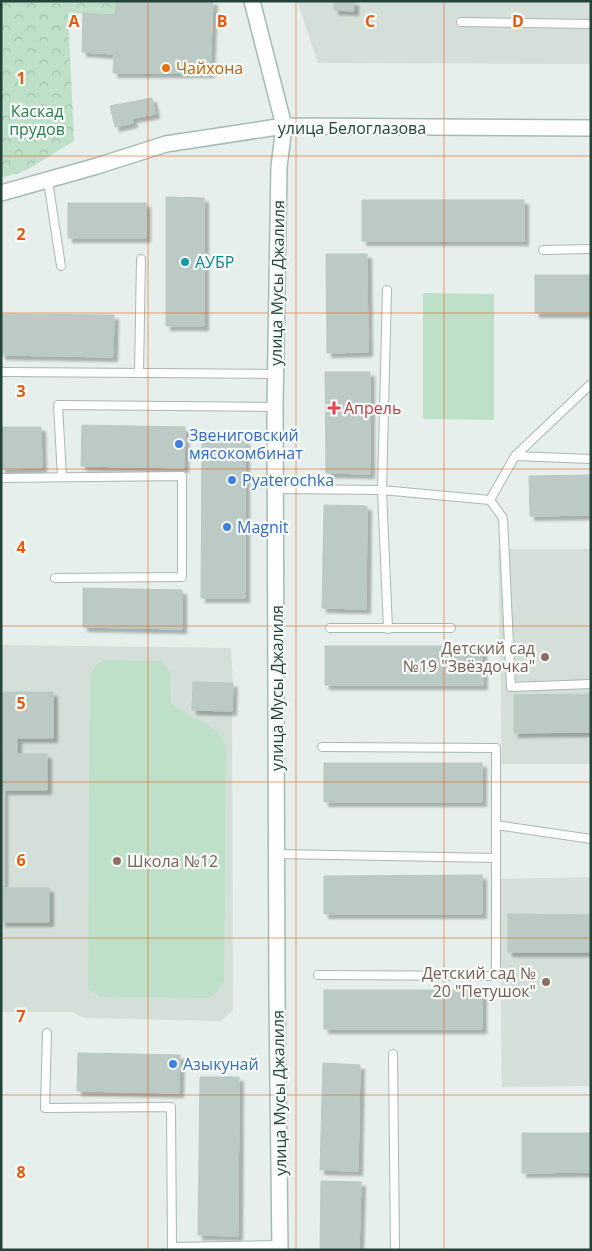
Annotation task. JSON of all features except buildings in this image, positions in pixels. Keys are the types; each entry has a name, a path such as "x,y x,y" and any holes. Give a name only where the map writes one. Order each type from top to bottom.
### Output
{"street":[{"path":"252,1 284,126"},
{"name":"улица Белоглазова","path":"1,193 48,181 166,144 284,126 591,128"},
{"name":"улица Мусы Джалиля","path":"280,1247 277,996 275,374 279,167 284,126"}],"lane":[{"path":"461,22 591,24"},
{"path":"48,181 61,266"},
{"path":"543,250 591,249"},
{"path":"139,373 141,259"},
{"path":"387,290 382,490 388,629"},
{"path":"1,372 275,374"},
{"path":"490,500 515,456 591,384"},
{"path":"62,477 58,405 275,407"},
{"path":"515,456 591,459"},
{"path":"1,478 182,476 182,578 55,578"},
{"path":"275,489 382,490 490,500 503,518 511,687 591,684"},
{"path":"330,628 451,628"},
{"path":"318,975 496,976 496,748 322,747"},
{"path":"496,825 591,839"},
{"path":"278,854 496,858"},
{"path":"47,1033 44,1108 171,1107 172,1248 280,1247"},
{"path":"393,1054 395,1250"}],"shaded area":[{"path":"297,1 591,1 591,64 318,63"},
{"name":"Детский сад №19 \"Звёздочка\"","path":"498,549 591,549 591,764 502,764"},
{"name":"Школа №12","path":"1,645 231,648 233,683 193,682 192,710 232,711 233,1010 221,1021 84,1018 73,1012 1,1012"},
{"name":"Детский сад № 20 \"Петушок\"","path":"591,877 591,1086 502,1087 499,879"}],"green space":[{"name":"Каскад прудов","path":"1,1 116,1 115,15 68,13 74,141 25,171 1,178"},
{"path":"423,293 494,294 494,420 423,419"},
{"path":"105,660 161,661 170,671 171,703 218,732 226,747 224,981 217,992 209,998 100,997 88,989 90,674 97,664"}],"place":[{"name":"Чайхона","path":"166,68"},
{"name":"АУБР","path":"185,262"},
{"name":"Апрель","path":"334,408"},
{"name":"Звениговский мясокомбинат","path":"179,444"},
{"name":"Pyaterochka","path":"232,480"},
{"name":"Magnit","path":"227,527"},
{"name":"Детский сад №19 \"Звёздочка\"","path":"545,657"},
{"name":"Школа №12","path":"117,861"},
{"name":"Детский сад № 20 \"Петушок\"","path":"546,982"},
{"name":"Азыкунай","path":"173,1064"}]}
